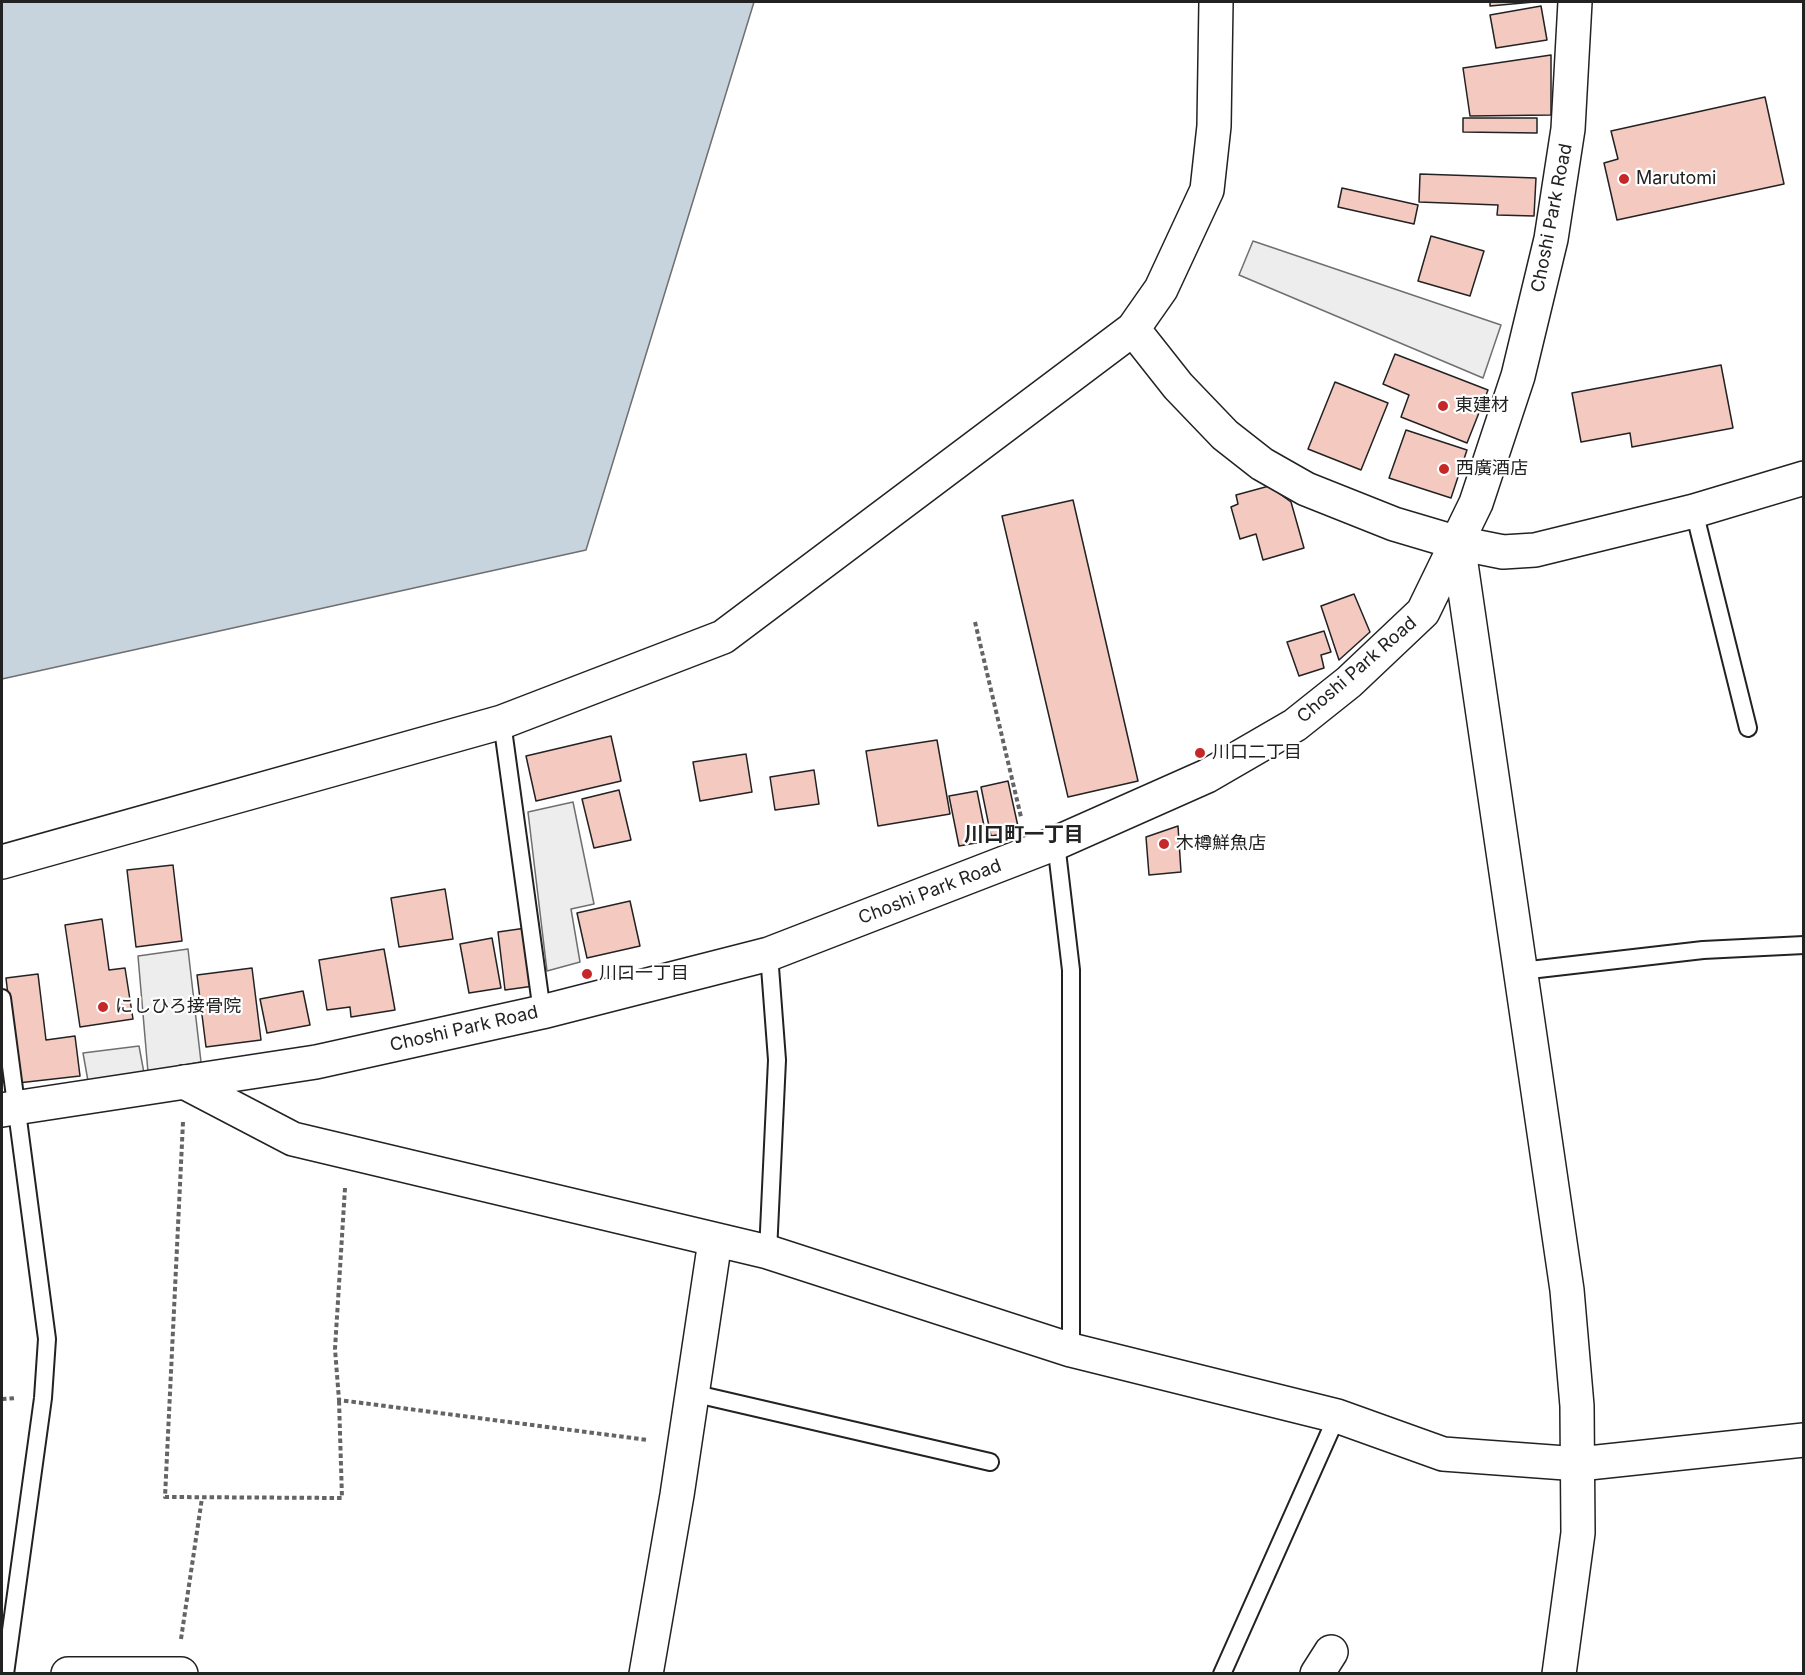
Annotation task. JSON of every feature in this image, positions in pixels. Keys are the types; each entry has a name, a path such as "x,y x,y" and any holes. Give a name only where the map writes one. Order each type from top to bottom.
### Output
{"street":[{"path":"2,862 502,722 723,637 1133,329 1161,289 1207,190 1214,126 1216,2"},
{"name":"Choshi Park Road","path":"9,1109 316,1062 542,1012 769,954 1043,848 1207,776 1294,725 1350,682 1423,612 1476,503 1518,376 1551,239 1568,129 1575,2"},
{"path":"1133,329 1201,411 1225,435 1262,464 1306,489 1394,524 1458,543 1503,552 1535,550 1694,512 1803,478"},
{"path":"1458,543 1567,1290 1578,1406 1578,1533 1560,1674"},
{"path":"184,1082 293,1139 768,1252 1071,1350 1337,1416 1443,1454 1579,1464 1803,1440"},
{"path":"646,1674 715,1241"},
{"path":"68,1674 181,1674"}],"lane":[{"path":"1694,512 1748,728"},
{"path":"502,722 542,1012"},
{"path":"1043,848 1071,970 1071,1350"},
{"path":"1521,971 1702,950 1803,945"},
{"path":"768,1252 777,1060 769,954"},
{"path":"2,998 9,1109 47,1339 43,1398 5,1674"},
{"path":"692,1393 990,1462"},
{"path":"1222,1674 1337,1416"}],"path":[{"path":"975,622 1043,848"},
{"path":"184,1082 177,1283 165,1497 342,1498 335,1349 347,1152"},
{"path":"339,1400 684,1445"},
{"path":"176,1673 202,1498"}],"shaded area":[{"path":"2,2 754,2 586,550 2,679"},
{"path":"1253,241 1501,325 1483,378 1239,275"},
{"path":"573,802 594,904 571,909 580,962 547,971 528,812"},
{"path":"188,949 201,1062 148,1072 138,956"},
{"path":"139,1046 144,1073 88,1081 83,1053"}],"building":[{"path":"1490,2 1534,2 1490,6"},
{"path":"1541,6 1547,40 1496,48 1490,15"},
{"path":"1551,55 1551,115 1470,116 1463,68"},
{"path":"1765,97 1784,184 1617,220 1604,163 1618,159 1611,131"},
{"path":"1463,118 1537,118 1537,133 1463,132"},
{"path":"1420,174 1536,178 1534,216 1497,215 1498,205 1419,202"},
{"path":"1342,188 1418,205 1414,224 1338,207"},
{"path":"1431,236 1484,251 1470,296 1418,281"},
{"name":"東建材","path":"1395,354 1488,390 1467,443 1401,417 1409,395 1383,384"},
{"path":"1721,365 1733,428 1632,447 1630,433 1581,442 1572,393"},
{"path":"1335,382 1388,403 1361,470 1308,449"},
{"path":"1406,430 1467,450 1451,498 1389,478"},
{"path":"1269,486 1291,502 1304,548 1263,560 1256,534 1240,539 1231,507 1238,504 1236,495"},
{"path":"1073,500 1138,781 1068,797 1002,516"},
{"path":"1354,594 1370,632 1339,660 1321,606"},
{"path":"1324,631 1331,652 1321,655 1324,668 1299,676 1287,642"},
{"path":"611,736 621,781 536,801 526,756"},
{"path":"937,740 950,814 878,826 866,751"},
{"path":"746,754 752,792 700,801 693,762"},
{"path":"814,770 819,804 775,810 770,777"},
{"path":"1008,781 1019,831 991,836 981,787"},
{"path":"619,790 631,840 594,848 582,799"},
{"path":"977,791 987,841 959,846 949,796"},
{"path":"1178,826 1181,872 1149,875 1146,837"},
{"path":"173,865 182,941 136,947 127,870"},
{"path":"445,889 453,939 399,947 391,898"},
{"path":"630,901 640,946 587,958 577,913"},
{"path":"102,919 109,970 125,968 133,1019 80,1027 65,925"},
{"path":"526,928 534,986 505,990 498,932"},
{"path":"492,938 501,988 469,993 460,944"},
{"path":"384,949 395,1010 351,1017 350,1007 327,1010 319,960"},
{"path":"252,968 261,1040 206,1047 197,975"},
{"path":"38,974 46,1040 75,1036 80,1076 18,1083 6,978"},
{"path":"303,991 310,1025 267,1033 260,999"}],"place":[{"name":"Marutomi","path":"1624,179"},
{"name":"東建材","path":"1443,406"},
{"name":"西廣酒店","path":"1444,469"},
{"name":"川口二丁目","path":"1200,753"},
{"name":"木樽鮮魚店","path":"1164,844"},
{"name":"川口一丁目","path":"587,974"},
{"name":"にしひろ接骨院","path":"103,1007"}],"district":[{"name":"川口町一丁目","path":"1024,835"}]}
